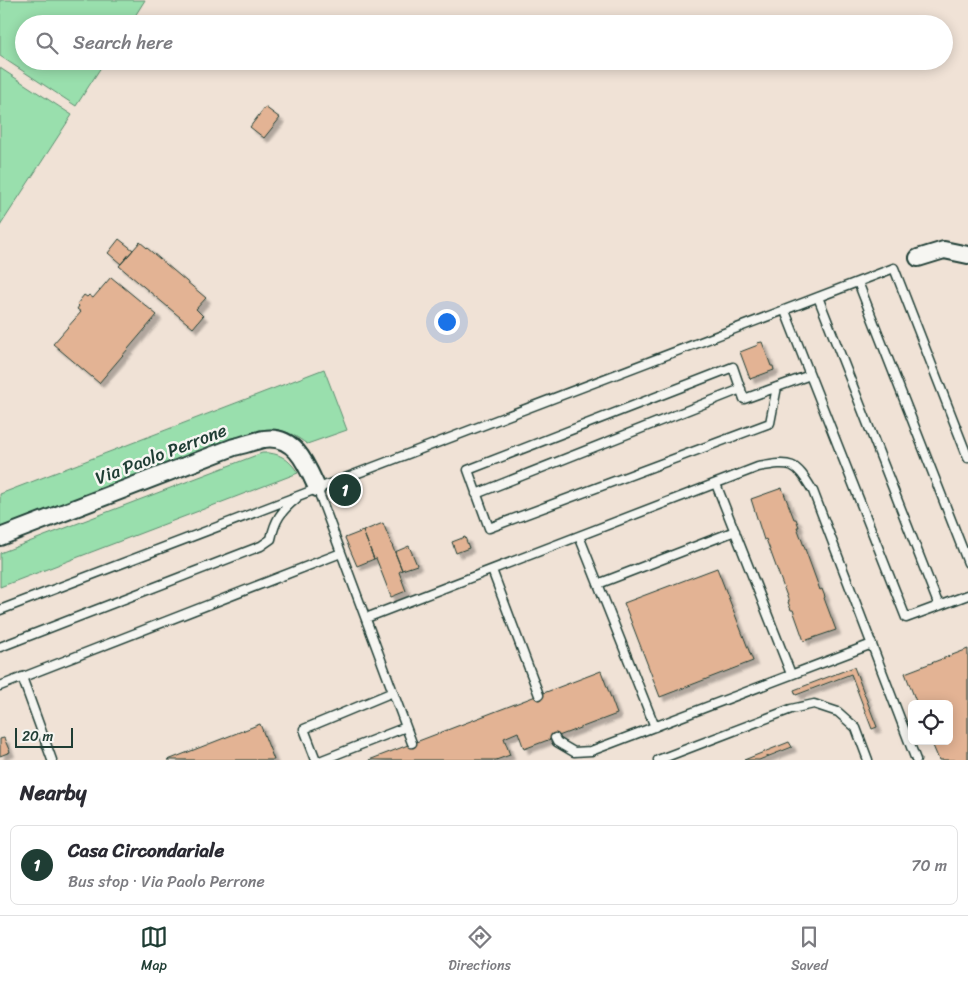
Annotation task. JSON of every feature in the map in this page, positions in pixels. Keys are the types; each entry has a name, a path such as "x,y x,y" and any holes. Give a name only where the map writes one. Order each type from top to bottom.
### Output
{"street":[{"path":"918,258 944,250 968,255"},
{"name":"Via Paolo Perrone","path":"0,537 234,447 266,439 281,441 296,449 307,465 311,491"}],"lane":[{"path":"0,610 894,268 968,458"},
{"path":"858,282 968,562"},
{"path":"818,297 939,606"},
{"path":"785,310 906,618 968,595"},
{"path":"776,387 770,423 489,528 468,470 732,367 744,399 810,374"},
{"path":"476,494 740,389"},
{"path":"366,618 758,467 785,462 801,472 813,491 916,760"},
{"path":"716,484 791,674"},
{"path":"311,491 342,553 412,744"},
{"path":"0,647 261,546 271,539 275,522 281,513 311,491"},
{"path":"598,584 735,531"},
{"path":"579,536 655,727"},
{"path":"0,686 342,553"},
{"path":"492,570 539,695"},
{"path":"555,738 557,742 574,752 591,751 872,644"},
{"path":"22,678 52,760"},
{"path":"316,760 304,728 393,692"},
{"path":"658,760 791,709 814,704 838,712 856,728 868,760"},
{"path":"322,760 406,727"}],"green space":[{"path":"0,0 145,0 136,15 15,15 15,66 0,56"},
{"path":"0,68 72,115 0,226"},
{"path":"21,70 99,70 76,106"},
{"path":"324,369 347,430 307,444 284,431 259,430 0,528 0,494"},
{"path":"262,453 283,457 298,473 0,587 0,553"}],"building":[{"path":"265,107 280,118 264,138 250,127"},
{"path":"119,239 133,250 121,264 108,253"},
{"path":"140,242 206,298 196,309 203,316 193,328 119,266"},
{"path":"111,277 157,315 99,383 53,344 81,312 77,309 79,306 77,304 84,295 87,297 89,295 93,298"},
{"path":"762,342 774,370 750,379 740,352"},
{"path":"782,488 794,519 796,519 799,527 797,527 836,630 804,641 766,539 764,540 751,499"},
{"path":"383,523 402,570 399,572 406,591 391,597 363,531"},
{"path":"363,531 374,559 357,566 345,538"},
{"path":"465,537 469,548 456,553 452,542"},
{"path":"409,546 417,565 402,570 395,552"},
{"path":"717,568 753,661 660,697 624,603"},
{"path":"968,649 968,760 939,760 933,745 953,745 953,700 915,700 905,673"},
{"path":"854,667 877,727 872,729 851,674 796,695 794,690"},
{"path":"601,671 617,714 524,749 518,732 504,738 510,755 496,760 369,760"},
{"path":"260,724 274,760 168,760"},
{"path":"4,738 10,752 0,756 0,739"},
{"path":"789,742 792,747 759,760 744,760"}],"place":[{"name":"Casa Circondariale","path":"345,490"}]}
